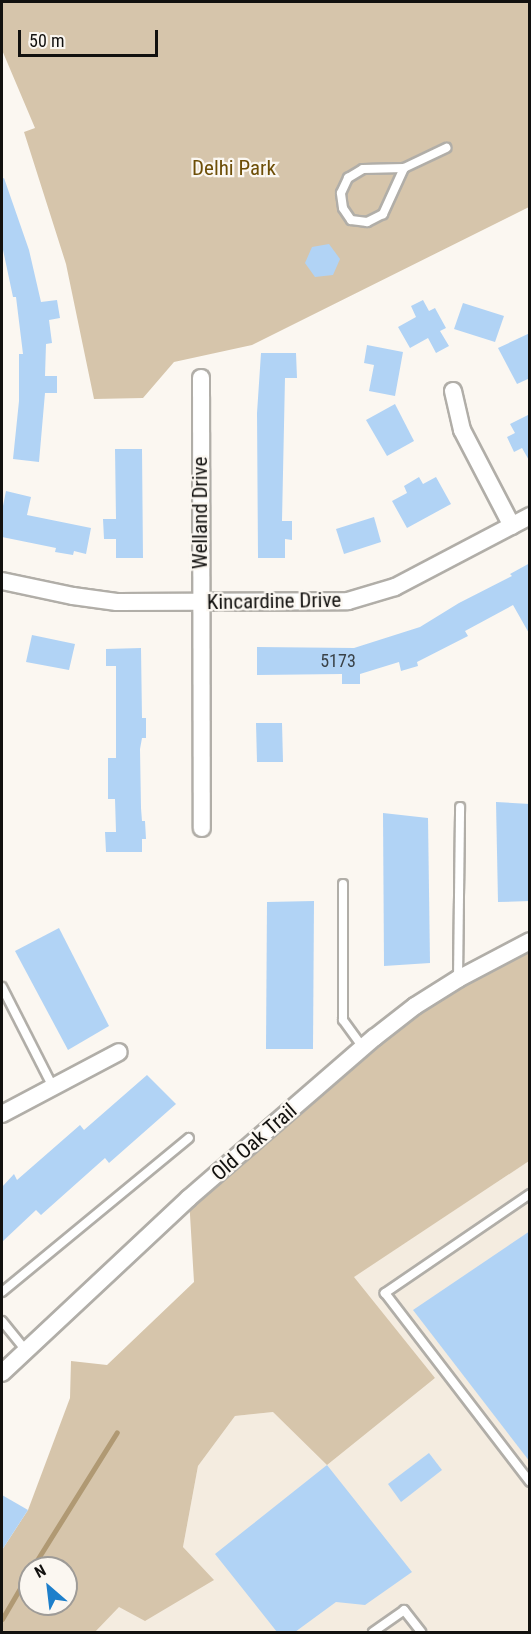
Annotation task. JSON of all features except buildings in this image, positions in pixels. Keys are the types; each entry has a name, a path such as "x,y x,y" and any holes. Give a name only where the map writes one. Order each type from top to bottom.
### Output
{"street":[{"name":"Welland Drive","path":"201,378 202,828"},
{"path":"453,391 462,430 512,526"},
{"name":"Kincardine Drive","path":"2,581 73,596 117,602 323,603 372,596 395,587 530,516"},
{"name":"Old Oak Trail","path":"2,1373 189,1198 363,1048 415,1006 458,979 530,941"},
{"path":"2,1114 119,1052"}],"lane":[{"path":"404,168 383,214 367,222 351,220 343,208 341,193 348,178 363,169 404,168 446,148"},
{"path":"458,979 460,807"},
{"path":"344,884 343,1020 363,1048"},
{"path":"2,987 53,1087"},
{"path":"2,1292 189,1138"},
{"path":"530,1194 385,1293 530,1482"},
{"path":"2,1321 26,1351"},
{"path":"373,1632 404,1610 421,1632"}],"shaded area":[{"path":"529,1161 529,1632 95,1632 119,1606 213,1580 183,1547 198,1466 235,1416 273,1412 435,1379 353,1277"}],"green space":[{"name":"Delhi Park","path":"2,2 529,2 529,207 252,345 174,362 143,398 94,399 66,264 24,132 35,128 2,50"},
{"path":"529,941 529,1161 354,1277 435,1378 327,1465 273,1412 235,1416 198,1466 183,1547 214,1580 145,1621 119,1607 95,1632 2,1632 2,1550 28,1510 70,1398 71,1361 107,1365 194,1282 189,1198 374,1038"}],"waterway":[{"path":"40,1556 117,1432"},
{"path":"2,1619 18,1592"}]}
